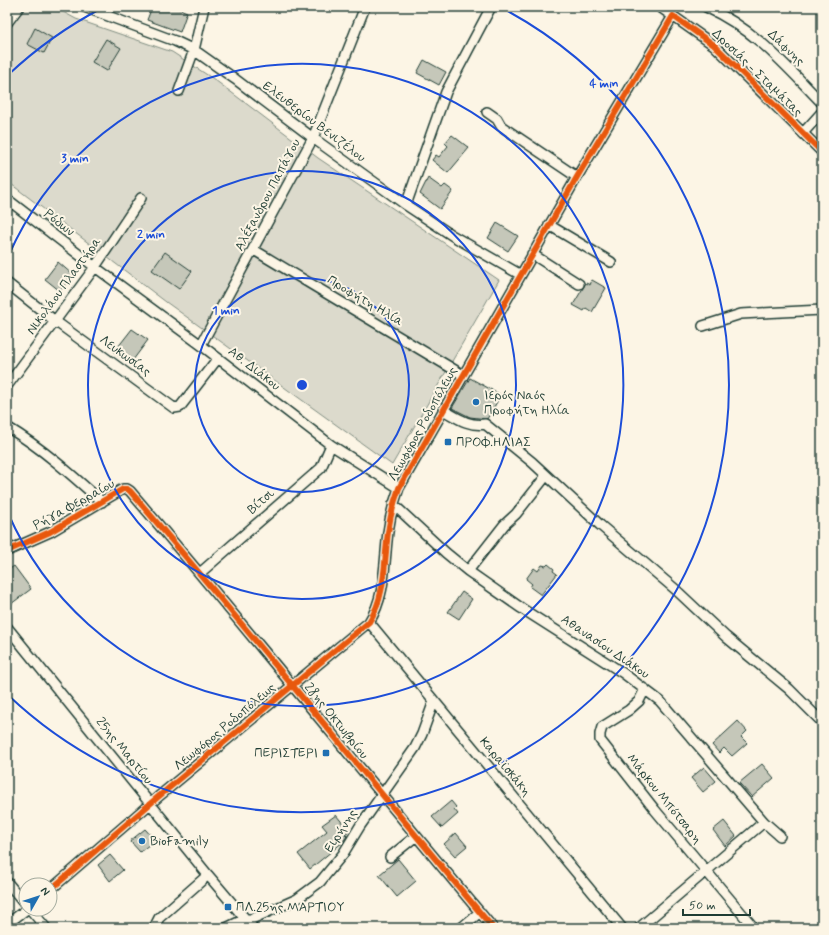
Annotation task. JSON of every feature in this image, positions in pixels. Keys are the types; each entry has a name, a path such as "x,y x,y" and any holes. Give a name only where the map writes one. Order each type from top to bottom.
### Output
{"street":[{"path":"7,23 19,7"},
{"name":"Ελευθερίου Βενιζέλου","path":"84,7 175,41 194,50 406,205 452,236 521,275"},
{"path":"179,91 194,50 204,7"},
{"name":"Αλέξανδρου Παπάγου","path":"201,345 254,250 313,138 365,7"},
{"path":"406,205 446,92 491,7"},
{"name":"Δροσιάς - Σταμάτας","path":"660,7 714,44 822,152"},
{"name":"Δάφνης","path":"706,7 739,24 758,38 786,64 822,103"},
{"name":"Λεωφόρος Ροδοπόλεως","path":"58,883 150,804 369,622 380,599 388,531 393,504 399,488 532,254 673,16"},
{"path":"487,112 497,119 501,126 577,177"},
{"path":"803,133 822,112"},
{"name":"Νικολάου Πλαστήρα","path":"7,386 95,267 141,198"},
{"name":"Ρόδων","path":"7,199 95,267"},
{"path":"549,225 612,262"},
{"name":"Προφήτη Ηλία","path":"254,250 463,375"},
{"path":"532,254 579,284"},
{"name":"Αθ. Διάκου","path":"95,267 201,345 331,445 399,488"},
{"name":"Λευκωσίας","path":"7,284 174,408 180,407 218,358"},
{"path":"703,326 741,314 822,310"},
{"path":"443,410 470,424 485,424 515,448 675,589 726,637 789,690 822,722"},
{"path":"7,427 22,436 57,462 102,502"},
{"name":"Βίτσι","path":"200,573 320,468 331,445"},
{"path":"468,571 546,476"},
{"name":"Ρήγα Φερραίου","path":"7,551 50,532 123,490 127,489 130,491"},
{"name":"28ης Οκτωβρίου","path":"130,491 200,573 293,685 381,795 493,928"},
{"name":"Αθανασίου Διάκου","path":"393,504 446,553 468,571 521,608 623,673 660,701 764,822 780,836"},
{"name":"Καραϊσκάκη","path":"369,622 622,928"},
{"name":"25ης Μαρτίου","path":"7,627 208,875 253,928"},
{"name":"Μάρκου Μπότσαρη","path":"645,689 639,701 629,710 602,727 600,740 655,810 754,928"},
{"name":"Ειρήνης","path":"226,928 245,918 252,919 297,899 320,882 344,854 360,826 415,748 422,734 434,701"},
{"path":"639,928 764,822"},
{"path":"390,857 416,836"},
{"path":"154,928 160,918 208,875"},
{"path":"7,882 18,895"},
{"path":"461,928 480,912"},
{"path":"7,924 18,916"},
{"path":"36,917 46,928"}],"shaded area":[{"path":"7,7 54,7 76,19 172,52 215,80 318,158 499,280 392,465 166,302 7,181"}],"building":[{"path":"152,7 175,7 187,12 180,32 147,20"},
{"path":"35,28 52,38 44,53 27,44"},
{"path":"106,39 121,48 107,71 92,62"},
{"path":"424,60 446,72 439,85 417,73"},
{"path":"452,135 469,148 448,173 432,160 436,155 439,157 448,146 445,143"},
{"path":"428,178 442,188 445,185 453,191 440,209 420,194"},
{"path":"497,223 518,236 508,251 488,238"},
{"path":"165,252 192,271 179,289 152,270"},
{"path":"58,262 73,275 60,291 45,279"},
{"path":"592,280 606,288 592,312 586,308 584,311 573,305 586,283 590,285"},
{"path":"132,329 148,340 130,364 114,352"},
{"name":"Ιερός Ναός Προφήτη Ηλία","path":"470,378 501,395 487,419 470,417 452,408"},
{"path":"548,564 557,574 541,595 530,587 532,584 526,579 534,568 538,571 542,565 546,566"},
{"path":"14,566 31,589 7,607 7,571"},
{"path":"462,592 472,599 459,619 448,612"},
{"path":"738,721 747,731 741,737 747,743 732,756 724,748 719,753 712,745"},
{"path":"762,764 774,778 752,797 739,783"},
{"path":"704,767 716,781 703,792 691,778"},
{"path":"451,801 456,807 454,809 458,814 442,828 432,817"},
{"path":"336,815 349,831 345,834 347,836 343,842 310,869 298,854 327,831 322,825"},
{"path":"724,821 736,836 725,846 713,830"},
{"name":"BioFamily","path":"145,829 155,840 140,852 130,841"},
{"path":"456,833 467,846 455,856 444,844"},
{"path":"110,855 123,870 110,881 98,865"},
{"path":"398,859 416,881 397,897 379,875"}],"cycle path":[{"path":"58,883 158,797 369,622 379,601 389,526 399,488 577,177 673,16 714,45 822,152"},
{"path":"7,551 50,532 123,489 130,491 493,928"}],"place":[{"name":"Ιερός Ναός Προφήτη Ηλία","path":"476,402"},
{"name":"ΠΡΟΦ.ΗΛΙΑΣ","path":"448,442"},
{"name":"ΠΕΡΙΣΤΕΡΙ","path":"326,753"},
{"name":"BioFamily","path":"142,841"},
{"name":"ΠΛ.25ης ΜΑΡΤΙΟΥ","path":"228,907"}]}
